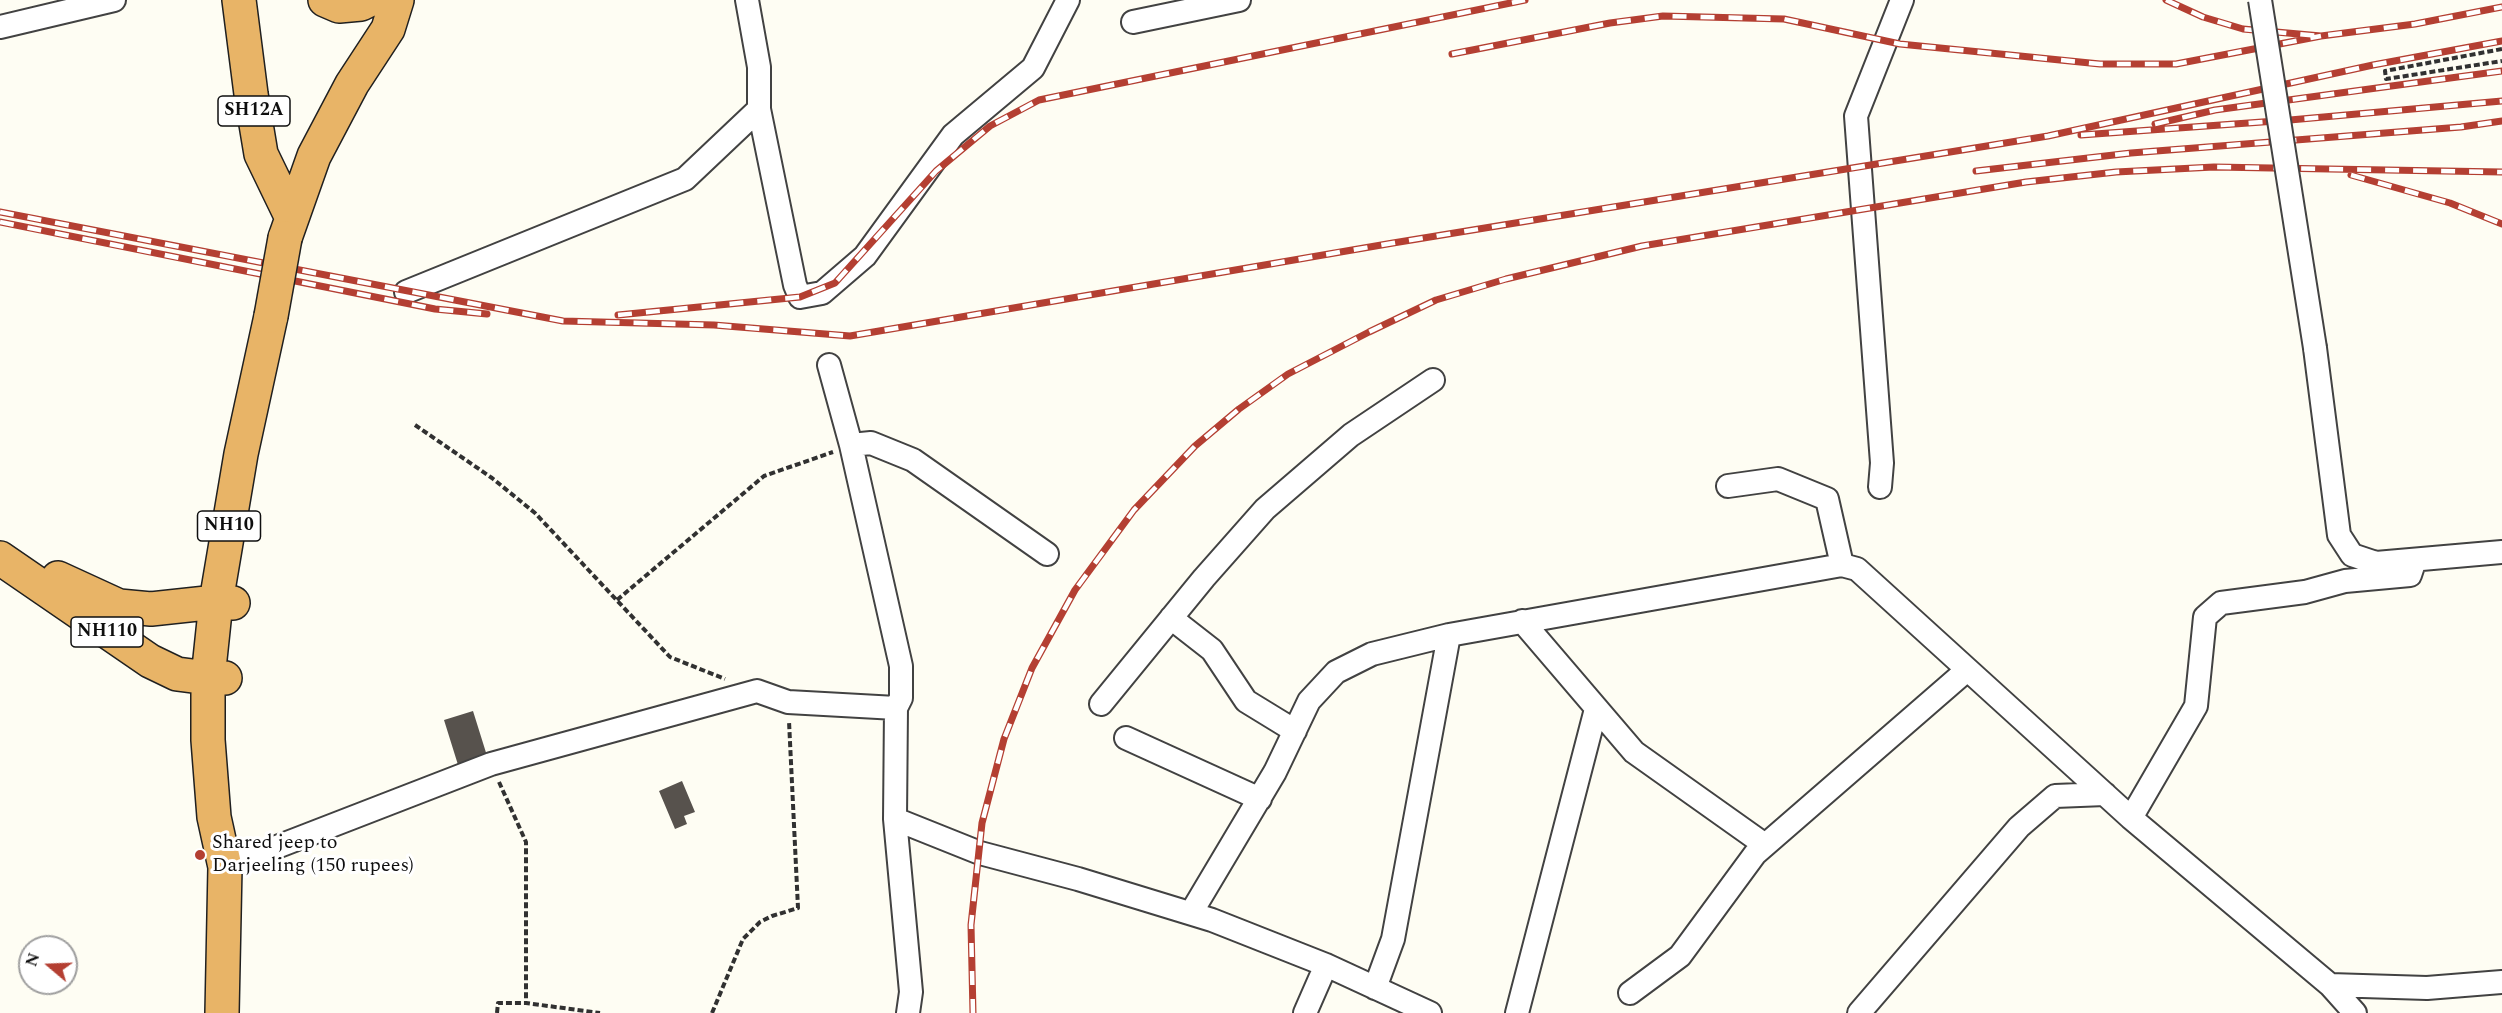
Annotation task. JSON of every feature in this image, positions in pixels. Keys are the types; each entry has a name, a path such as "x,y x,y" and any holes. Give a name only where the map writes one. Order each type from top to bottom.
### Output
{"highway":[{"name":"SH12A","path":"239,0 261,154 288,227"},
{"path":"325,0 339,6 361,4 369,0"},
{"name":"NH10","path":"222,1013 225,867 240,829 217,678 241,454 288,227 314,156 392,15"},
{"name":"NH110","path":"0,548 119,606 151,609 225,602"},
{"name":"NH110","path":"0,558 150,661 177,674 217,678"}],"street":[{"path":"0,27 114,0"},
{"path":"747,0 759,68 759,109 795,285 800,297 822,293 865,256 953,135 1033,68 1068,0"},
{"path":"1133,22 1239,0"},
{"path":"1880,487 1882,464 1856,116 1902,0"},
{"path":"2260,0 2315,348 2339,535 2352,555 2376,564 2502,552"},
{"path":"406,292 685,179 759,109"},
{"path":"829,365 851,445 901,666 901,698 896,708 895,819 911,992 908,1013"},
{"path":"1101,704 1265,509 1351,435 1433,380"},
{"path":"851,445 871,443 913,460 1047,554"},
{"path":"1728,486 1778,479 1827,499 1842,565"},
{"path":"2131,818 2196,706 2205,617 2221,603 2305,592 2345,581 2410,575 2415,560"},
{"path":"1191,913 1260,799 1309,701 1336,672 1372,654 1449,635 1842,565 1857,569 2131,818 2330,986 2355,1013"},
{"path":"1171,618 1212,650 1246,701 1295,730"},
{"path":"1522,621 1634,752 1766,845"},
{"path":"1375,988 1393,939 1449,635"},
{"path":"1630,993 1680,956 1755,854 1967,670"},
{"path":"225,867 491,764 757,691 788,702 896,708"},
{"path":"1516,1013 1596,709"},
{"path":"1126,738 1260,799"},
{"path":"1859,1013 2019,827 2055,796 2105,794"},
{"path":"895,819 980,853 1191,913 1326,965 1430,1013"},
{"path":"1305,1013 1326,965"},
{"path":"2330,986 2427,988 2502,982"}],"path":[{"path":"2502,49 2385,71 2386,79 2502,61"},
{"path":"415,425 492,478 535,513 670,657 757,691"},
{"path":"617,601 764,476 851,445"},
{"path":"712,1013 743,939 760,922 798,908 788,702"},
{"path":"491,764 526,842 526,1003"},
{"path":"497,1013 498,1003 526,1003 600,1013"}],"building":[{"path":"473,711 488,759 459,768 444,720"},
{"path":"682,781 695,812 684,816 687,824 675,829 659,791"}],"railway":[{"path":"618,315 800,297 835,283 936,171 990,126 1039,100 1525,0"},
{"path":"2166,0 2203,17 2243,29 2321,36 2415,24 2502,7"},
{"path":"1452,54 1610,23 1663,16 1784,19 1900,44 2100,64 2176,64 2321,36"},
{"path":"0,212 563,321 714,325 850,336 1393,243 2048,136 2373,65 2502,41"},
{"path":"2155,124 2215,110 2502,71"},
{"path":"2081,135 2290,120 2502,101"},
{"path":"1976,171 2131,153 2461,127 2502,121"},
{"path":"973,1013 971,925 982,823 1004,739 1032,668 1075,590 1134,510 1195,446 1239,409 1288,374 1436,300 1506,279 1642,246 2026,182 2116,172 2214,167 2502,172"},
{"path":"2351,175 2450,203 2502,224"},
{"path":"0,222 435,309 487,314"}],"place":[{"name":"Shared jeep to Darjeeling (150 rupees)","path":"200,855"}]}
